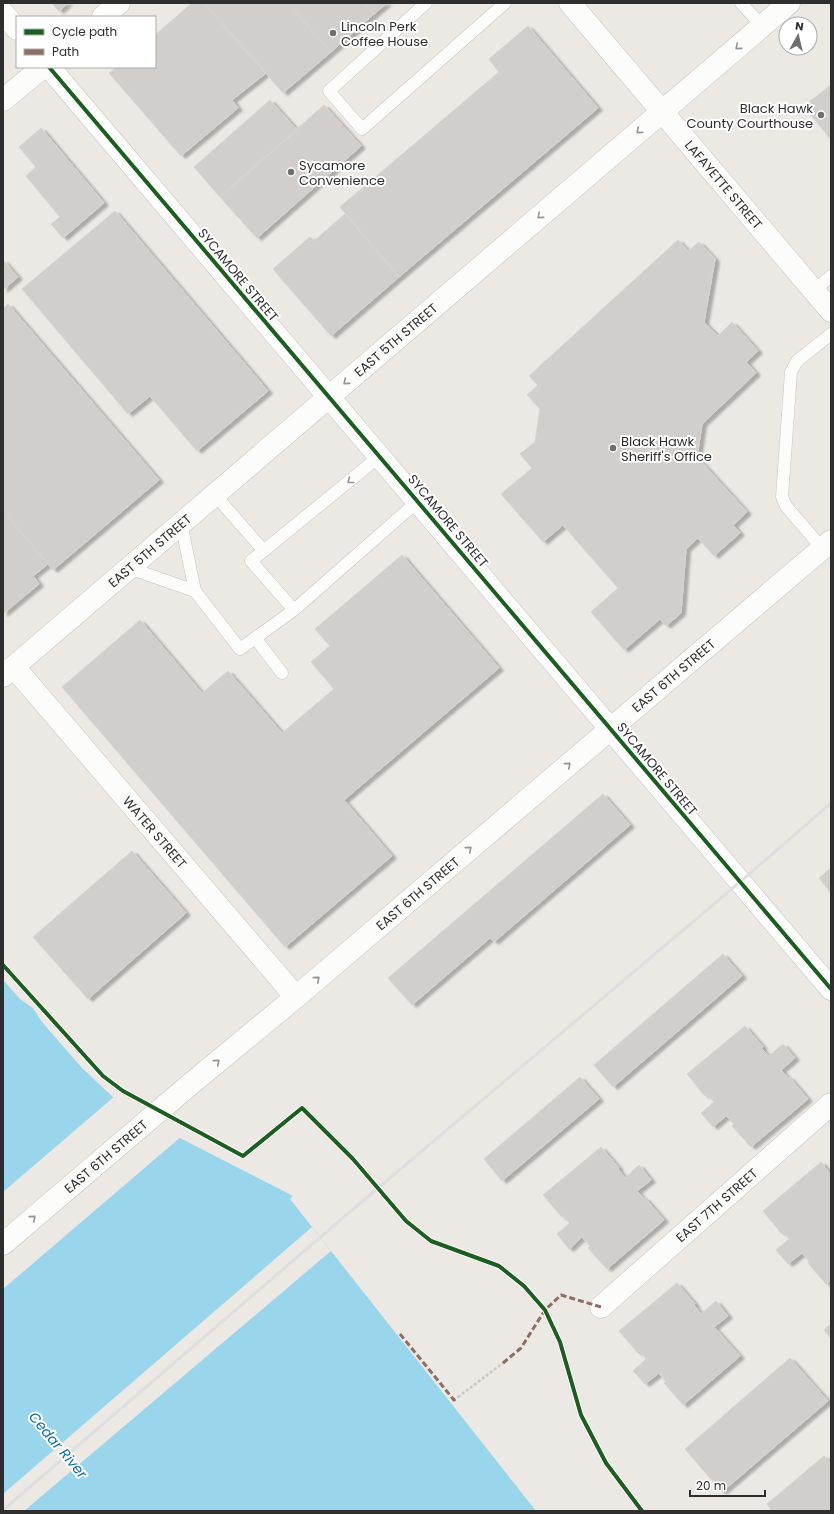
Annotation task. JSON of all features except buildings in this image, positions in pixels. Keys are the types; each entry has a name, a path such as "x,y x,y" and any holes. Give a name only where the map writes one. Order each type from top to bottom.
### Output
{"street":[{"path":"104,16 119,3"},
{"name":"LAFAYETTE STREET","path":"570,3 831,311"},
{"name":"EAST 5TH STREET","path":"8,671 789,3"},
{"path":"3,13 16,28"},
{"path":"3,100 42,68"},
{"name":"SYCAMORE STREET","path":"50,68 831,989"},
{"name":"EAST 6TH STREET","path":"3,1244 187,1087 296,997 826,544"},
{"name":"WATER STREET","path":"8,671 296,997"},
{"name":"EAST 7TH STREET","path":"601,1307 831,1104"}],"lane":[{"path":"426,3 329,91 362,129 505,3"},
{"path":"741,3 762,26"},
{"path":"814,290 831,276"},
{"path":"826,544 786,506 782,497 791,372 796,361 831,334"},
{"path":"294,610 251,562 380,456"},
{"path":"215,494 264,551"},
{"path":"181,524 195,591 240,649 294,610 418,501"},
{"path":"129,568 195,591"},
{"path":"255,638 282,673"}],"path":[{"path":"458,1397 503,1363"}],"water":[{"name":"Cedar River","path":"3,980 20,999 33,1008 42,1022 82,1068 114,1098 180,1138 293,1196 290,1199 536,1511 3,1511"}],"pier":[{"path":"115,1096 128,1106 182,1136 3,1289 3,1192"},
{"path":"312,1227 331,1251 24,1511 3,1511 3,1494"}],"railway":[{"path":"3,1510 338,1222 740,882 831,803"}],"marked path":[{"path":"503,1363 521,1348 545,1310 561,1295 601,1307"},
{"path":"400,1334 454,1400 458,1397"}],"cycle path":[{"path":"50,68 831,989"},
{"path":"3,965 103,1076 123,1091 243,1156 302,1108 353,1159 406,1221 431,1241 499,1266 524,1286 545,1310 560,1342 581,1415 606,1463 642,1511"}],"place":[{"name":"Lincoln Perk Coffee House","path":"333,33"},
{"name":"Black Hawk County Courthouse","path":"821,115"},
{"name":"Sycamore Convenience","path":"291,172"},
{"name":"Black Hawk Sheriff's Office","path":"613,448"}]}
